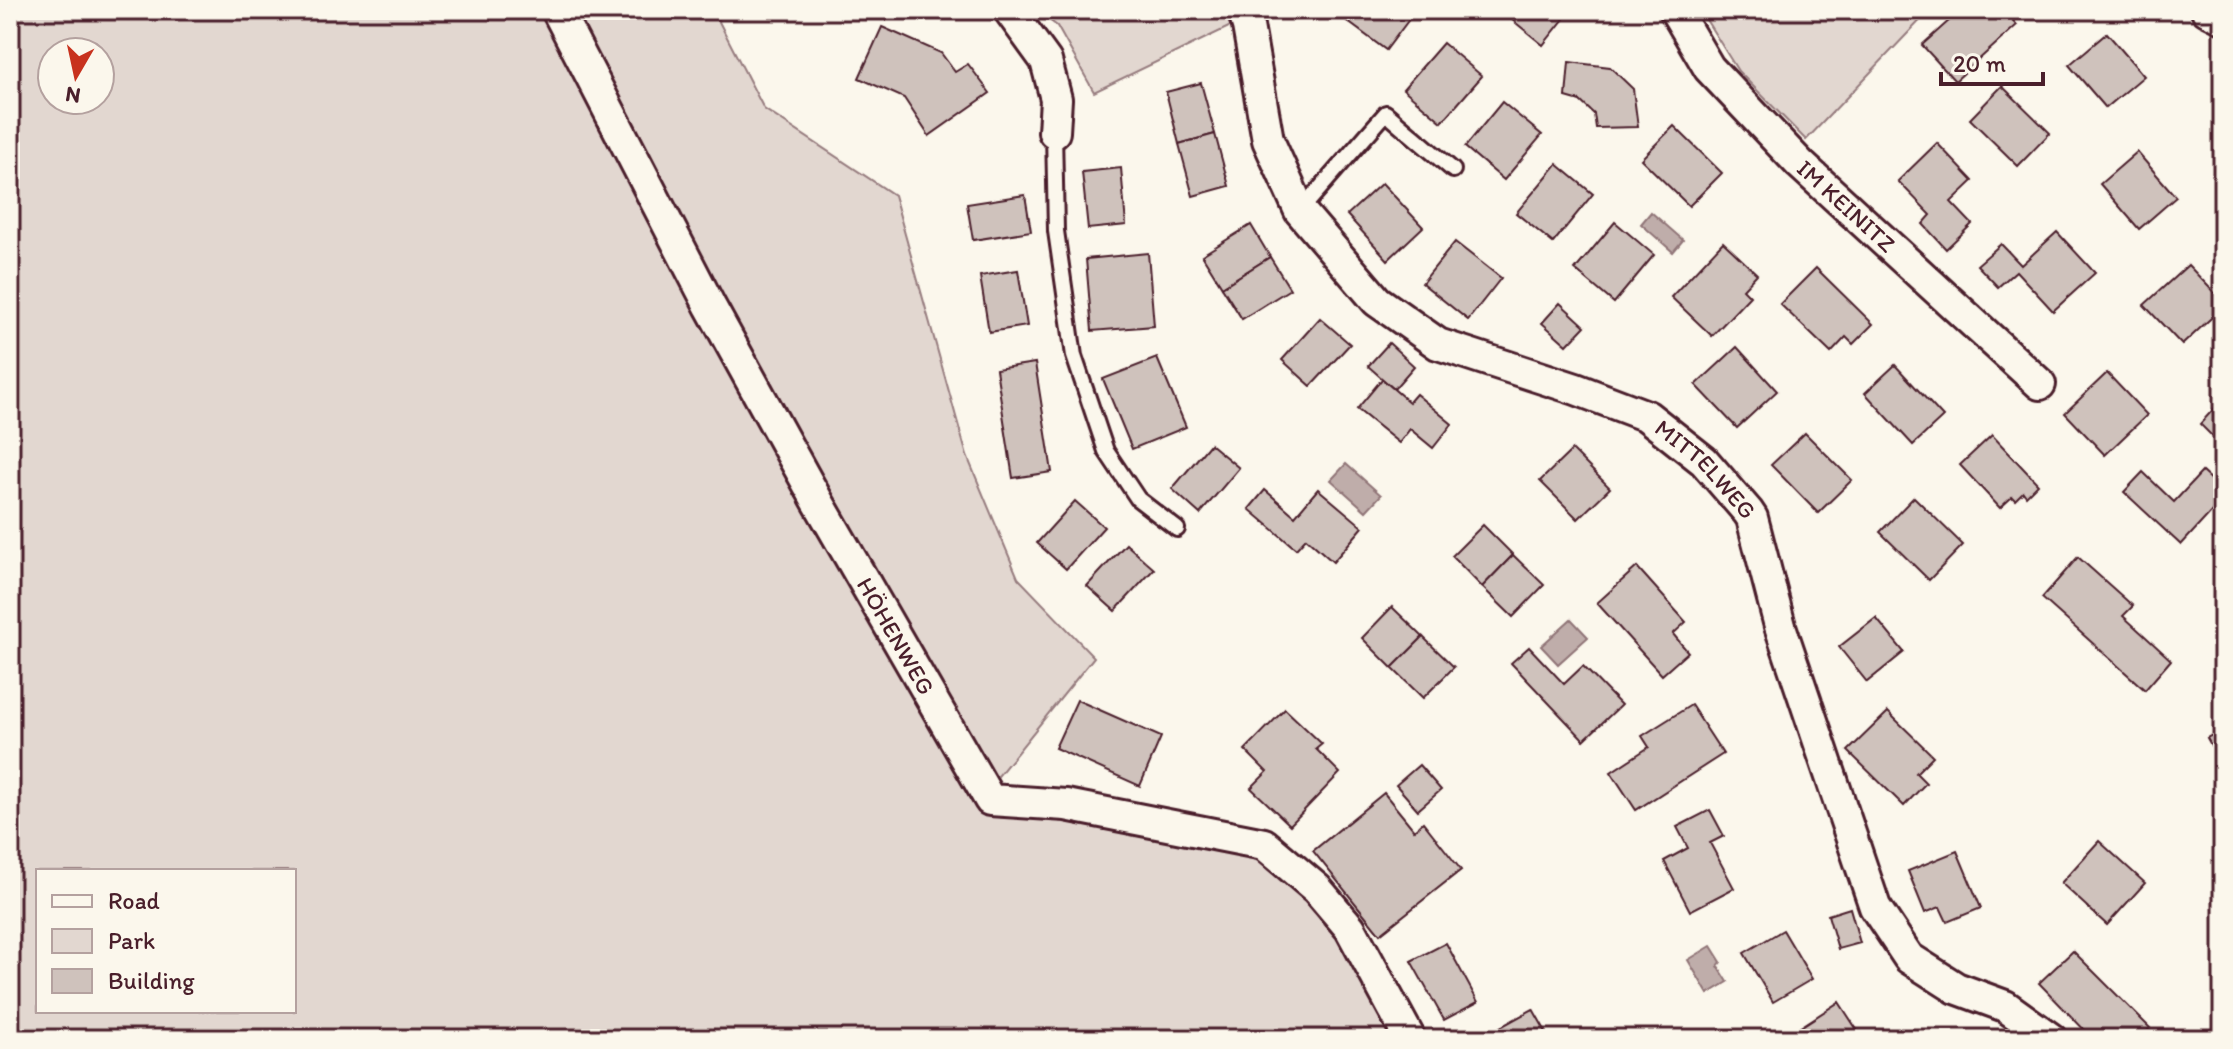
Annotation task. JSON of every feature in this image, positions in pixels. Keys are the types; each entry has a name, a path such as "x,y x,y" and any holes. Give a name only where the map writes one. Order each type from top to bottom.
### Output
{"street":[{"name":"HÖHENWEG","path":"557,10 740,361 990,800 1066,805 1264,844 1317,889 1350,928 1410,1039"},
{"path":"1009,10 1046,61 1056,99 1054,132"},
{"name":"MITTELWEG","path":"1243,10 1268,140 1300,211 1377,301 1438,344 1576,389 1647,416 1704,461 1752,518 1780,626 1875,907 1909,958 1956,988 2005,1006 2051,1039"},
{"name":"IM KEINITZ","path":"1675,10 1709,68 1800,164 2040,384"},
{"path":"2207,10 2223,18"}],"lane":[{"path":"1300,211 1386,113 1453,170"},
{"path":"1054,132 1056,231 1074,356 1106,451 1138,499 1177,529"}],"green space":[{"path":"10,10 547,10 975,798 1264,844 1317,889 1410,1039 10,1039"},
{"path":"569,10 713,10 764,109 894,195 967,456 1018,578 1094,657 995,780 803,451"},
{"path":"1036,10 1225,10 1231,26 1094,92 1057,26"},
{"path":"1700,10 1930,10 1806,140 1738,71"}],"shaded area":[{"path":"1651,212 1683,240 1673,252 1641,224"},
{"path":"1346,464 1381,495 1366,511 1331,480"},
{"path":"1571,619 1588,637 1558,664 1541,646"},
{"path":"1711,946 1728,982 1708,994 1688,960"}],"building":[{"path":"1338,10 1408,10 1413,14 1386,50 1336,13"},
{"path":"1500,10 1571,10 1543,45"},
{"path":"1961,10 2004,10 2017,25 1955,81 1922,45"},
{"path":"882,27 941,53 955,72 968,64 990,93 929,136 904,98 859,78"},
{"path":"2107,33 2144,76 2106,108 2069,65"},
{"path":"1443,43 1482,76 1442,122 1403,89"},
{"path":"1569,62 1610,67 1633,89 1638,127 1596,128 1594,114 1580,101 1566,97"},
{"path":"1201,83 1215,134 1179,144 1166,92"},
{"path":"2002,86 2050,133 2018,166 1970,119"},
{"path":"1502,102 1542,135 1504,180 1465,147"},
{"path":"1674,126 1722,173 1689,206 1641,159"},
{"path":"1215,134 1229,186 1193,196 1179,144"},
{"path":"1937,143 1973,181 1951,202 1972,224 1946,249 1923,224 1931,215 1898,181"},
{"path":"2137,152 2176,197 2139,229 2100,184"},
{"path":"1557,164 1593,194 1553,243 1516,213"},
{"path":"1121,168 1126,225 1088,229 1082,172"},
{"path":"1382,183 1423,227 1388,260 1347,215"},
{"path":"1025,195 1031,231 973,240 967,204"},
{"path":"1615,222 1654,255 1614,303 1575,270"},
{"path":"1251,225 1270,257 1222,287 1202,255"},
{"path":"2057,232 2095,273 2053,311 2016,271 1998,287 1977,265 2001,244 2021,265"},
{"path":"1455,242 1501,278 1468,320 1422,283"},
{"path":"1723,242 1757,274 1743,289 1750,296 1712,336 1671,297"},
{"path":"1148,253 1154,326 1092,331 1086,259"},
{"path":"1270,257 1290,289 1242,319 1222,287"},
{"path":"2188,265 2223,302 2223,307 2182,345 2144,305"},
{"path":"1816,268 1873,324 1853,344 1846,337 1831,353 1780,304"},
{"path":"1018,270 1027,326 989,332 980,276"},
{"path":"1560,303 1585,326 1567,345 1542,323"},
{"path":"1320,318 1350,344 1311,386 1282,360"},
{"path":"1389,343 1414,366 1394,389 1368,366"},
{"path":"1737,347 1777,391 1737,428 1696,385"},
{"path":"1157,358 1186,427 1132,449 1103,379"},
{"path":"1035,363 1052,472 1013,478 996,369"},
{"path":"1895,365 1943,417 1913,445 1865,393"},
{"path":"2107,373 2147,415 2105,455 2065,413"},
{"path":"1382,379 1409,402 1416,394 1452,424 1433,448 1410,429 1399,443 1357,409"},
{"path":"2220,402 2223,405 2223,447 2200,424"},
{"path":"1805,433 1852,480 1818,513 1771,465"},
{"path":"1992,435 2038,484 2026,496 2023,492 2015,500 2012,497 2000,508 1960,465"},
{"path":"1210,444 1239,468 1200,514 1172,489"},
{"path":"1572,450 1610,488 1578,519 1540,481"},
{"path":"2143,472 2174,502 2202,472 2223,491 2223,499 2181,545 2124,492"},
{"path":"1318,489 1363,527 1333,562 1306,538 1296,549 1249,509 1265,490 1295,516"},
{"path":"1914,497 1963,545 1929,580 1880,532"},
{"path":"1075,501 1104,527 1066,569 1037,543"},
{"path":"1483,525 1513,555 1482,587 1452,556"},
{"path":"1126,544 1154,569 1115,611 1087,586"},
{"path":"1513,555 1544,585 1513,617 1482,587"},
{"path":"2078,557 2133,606 2123,616 2171,660 2145,690 2042,598"},
{"path":"1637,567 1686,622 1673,634 1688,652 1662,675 1597,603"},
{"path":"1392,607 1423,637 1392,668 1362,638"},
{"path":"1876,618 1904,652 1867,682 1839,647"},
{"path":"1423,637 1454,667 1423,698 1392,668"},
{"path":"1529,647 1564,684 1583,666 1621,705 1584,740 1511,663"},
{"path":"1077,700 1161,737 1140,786 1055,748"},
{"path":"1691,705 1723,754 1636,810 1611,772 1649,747 1642,736"},
{"path":"1285,709 1322,744 1316,749 1340,773 1290,825 1251,788 1267,772 1245,750"},
{"path":"1888,712 1933,756 1916,773 1926,783 1904,806 1848,751"},
{"path":"2223,729 2223,767 2207,738"},
{"path":"1419,765 1441,790 1418,810 1396,785"},
{"path":"1384,793 1414,830 1423,822 1461,870 1380,934 1313,851"},
{"path":"1710,810 1724,836 1710,843 1734,888 1690,911 1664,861 1688,848 1677,827"},
{"path":"2099,841 2145,883 2107,925 2061,883"},
{"path":"1957,851 1981,908 1947,922 1940,907 1925,913 1908,871"},
{"path":"1850,908 1860,943 1838,949 1828,915"},
{"path":"1783,930 1812,979 1773,1002 1744,953"},
{"path":"1446,943 1478,1002 1444,1020 1411,961"},
{"path":"2073,951 2150,1028 2139,1039 2093,1039 2039,983"},
{"path":"1839,1002 1863,1039 1807,1039 1799,1028"},
{"path":"1533,1009 1550,1039 1488,1039 1486,1035"}]}
